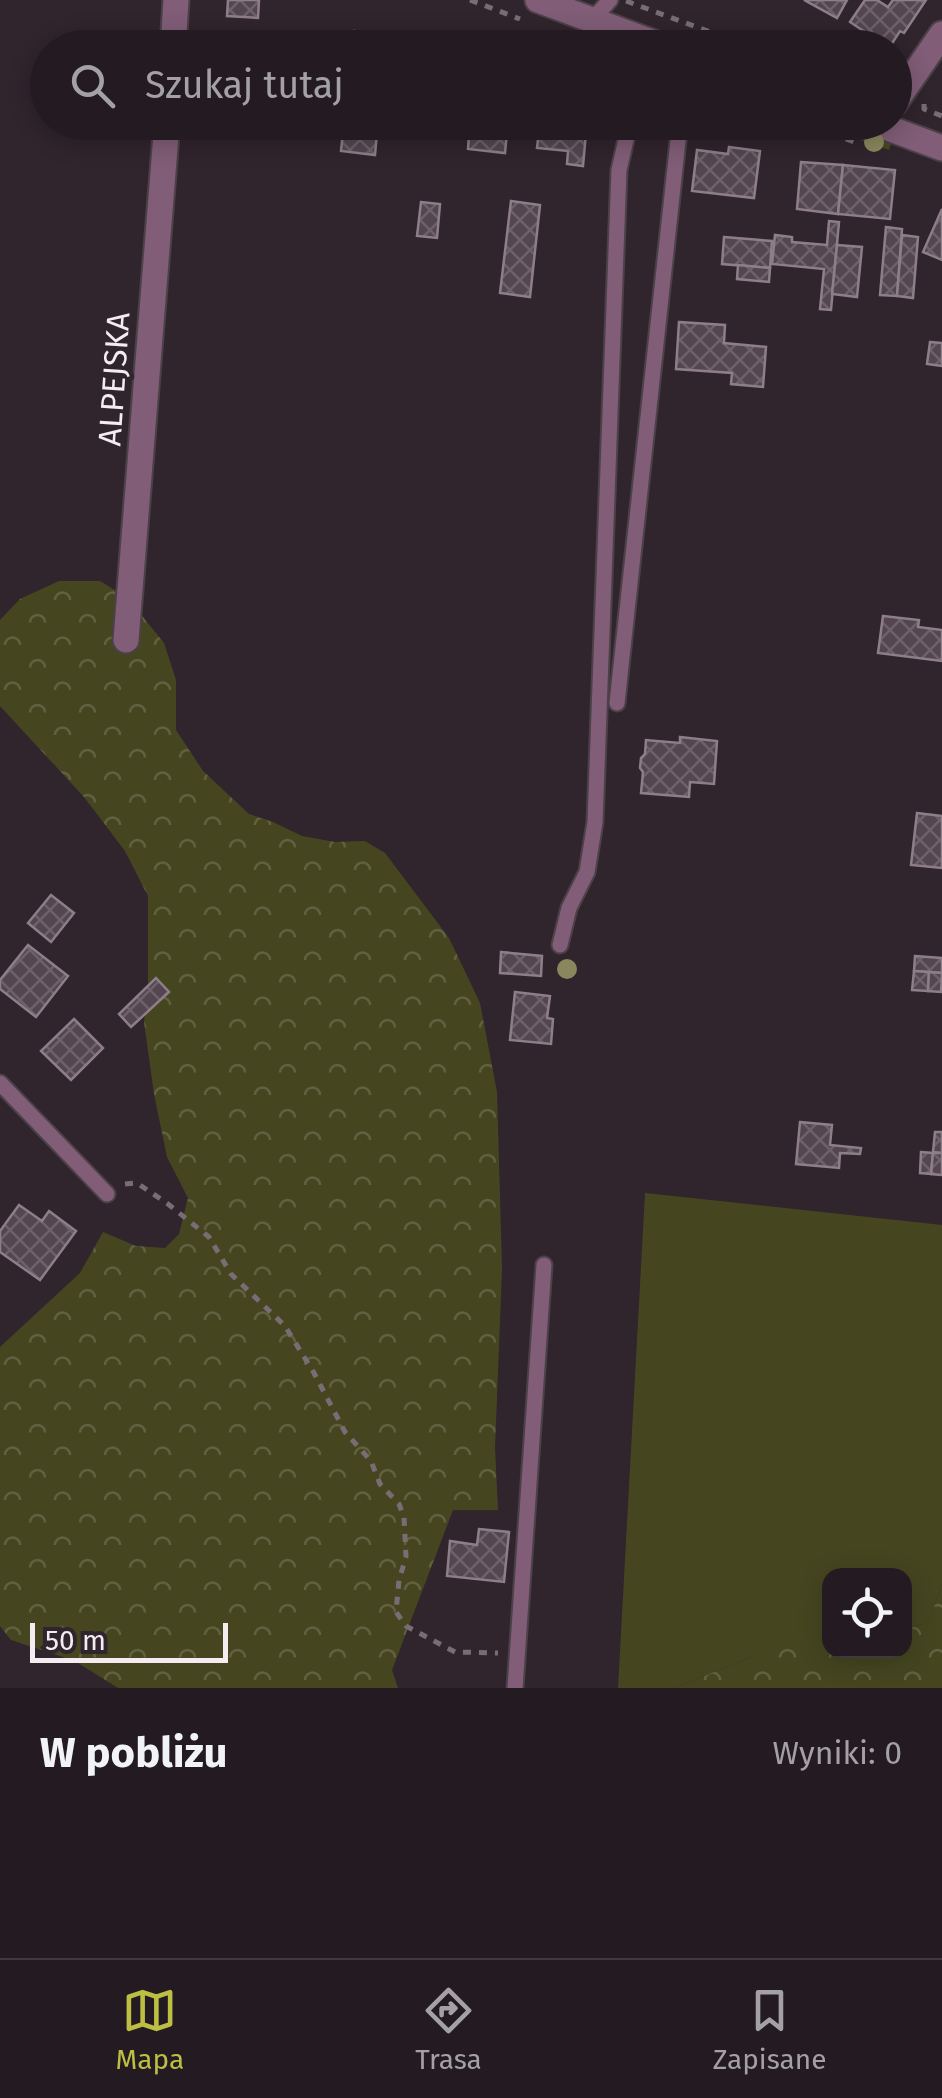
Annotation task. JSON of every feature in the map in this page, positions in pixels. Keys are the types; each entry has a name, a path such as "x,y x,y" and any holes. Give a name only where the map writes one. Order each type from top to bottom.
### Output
{"street":[{"path":"174,30 176,0"},
{"path":"538,0 619,30"},
{"path":"912,76 942,34"},
{"path":"912,134 942,148"},
{"name":"ALPEJSKA","path":"126,640 166,140"}],"lane":[{"path":"592,20 610,0"},
{"path":"560,946 568,908 588,872 595,822 619,170 626,140"},
{"path":"617,703 678,140"},
{"path":"0,1083 102,1189"},
{"path":"515,1688 544,1265"}],"path":[{"path":"624,0 705,30"},
{"path":"102,1189 137,1184 168,1204 209,1238 232,1274 284,1326 345,1432 371,1460 380,1484 399,1504 404,1517 406,1557 396,1612 406,1626 455,1652 517,1654"}],"green space":[{"path":"860,140 880,140 891,144 889,150"},
{"path":"59,581 100,581 121,594 143,617 164,643 176,680 176,730 203,771 249,814 302,836 335,842 365,841 385,853 449,938 480,1003 497,1092 502,1269 495,1448 498,1510 453,1510 392,1670 398,1688 118,1688 75,1661 11,1640 0,1626 0,1347 80,1273 103,1232 136,1246 165,1248 179,1234 188,1198 167,1157 144,1022 148,896 125,851 84,797 0,706 0,620 20,599"},
{"path":"645,1193 942,1225 942,1583 929,1622 912,1628 912,1568 822,1568 822,1638 748,1658 675,1688 618,1688"},
{"path":"942,1583 942,1688 675,1688 748,1658 822,1637 822,1658 912,1658 912,1628 929,1622"}],"building":[{"path":"228,0 259,0 258,18 227,16"},
{"path":"804,0 847,0 837,18"},
{"path":"865,0 877,0 888,7 893,0 926,0 906,30 862,30 850,22"},
{"path":"342,140 376,140 375,155 341,151"},
{"path":"469,140 506,140 505,153 468,149"},
{"path":"538,140 585,140 583,166 567,164 568,151 537,148"},
{"path":"729,147 760,151 754,198 692,191 697,150 728,154"},
{"path":"801,162 843,165 838,214 797,209"},
{"path":"843,165 895,170 890,219 838,214"},
{"path":"511,201 540,205 530,297 500,293"},
{"path":"421,202 440,204 437,238 417,236"},
{"path":"942,209 942,260 923,252"},
{"path":"829,221 839,222 831,310 820,309 824,269 772,264 775,235 792,237 792,242 827,245"},
{"path":"886,227 902,229 897,296 880,295"},
{"path":"902,235 918,237 913,298 897,296"},
{"path":"724,237 772,241 770,268 722,264"},
{"path":"837,245 862,247 857,297 832,294"},
{"path":"738,265 770,268 769,282 737,279"},
{"path":"679,322 725,325 724,343 766,347 763,387 731,384 732,373 676,369"},
{"path":"930,342 942,343 942,366 927,364"},
{"path":"883,616 919,620 918,627 942,630 942,661 878,653"},
{"path":"680,737 717,741 714,784 690,782 689,797 641,793 640,768 646,740 680,743"},
{"path":"917,813 942,816 942,868 911,865"},
{"path":"51,895 74,913 51,942 28,923"},
{"path":"28,945 68,976 36,1017 0,989 0,980"},
{"path":"501,952 542,956 541,976 500,973"},
{"path":"915,956 942,958 942,973 914,971"},
{"path":"914,971 929,972 928,991 912,990"},
{"path":"929,972 942,973 941,992 928,991"},
{"path":"156,978 169,992 131,1027 119,1014"},
{"path":"515,992 550,996 547,1018 553,1019 551,1044 510,1040"},
{"path":"74,1019 103,1048 71,1080 41,1051"},
{"path":"800,1122 832,1125 830,1145 861,1148 860,1154 840,1153 839,1168 796,1164"},
{"path":"935,1132 942,1132 942,1153 933,1152"},
{"path":"921,1152 933,1153 931,1174 920,1173"},
{"path":"933,1153 942,1153 942,1175 931,1174"},
{"path":"19,1205 42,1221 49,1211 76,1231 40,1280 0,1252 0,1231"},
{"path":"479,1529 509,1532 504,1582 447,1576 450,1541 477,1545"}]}
